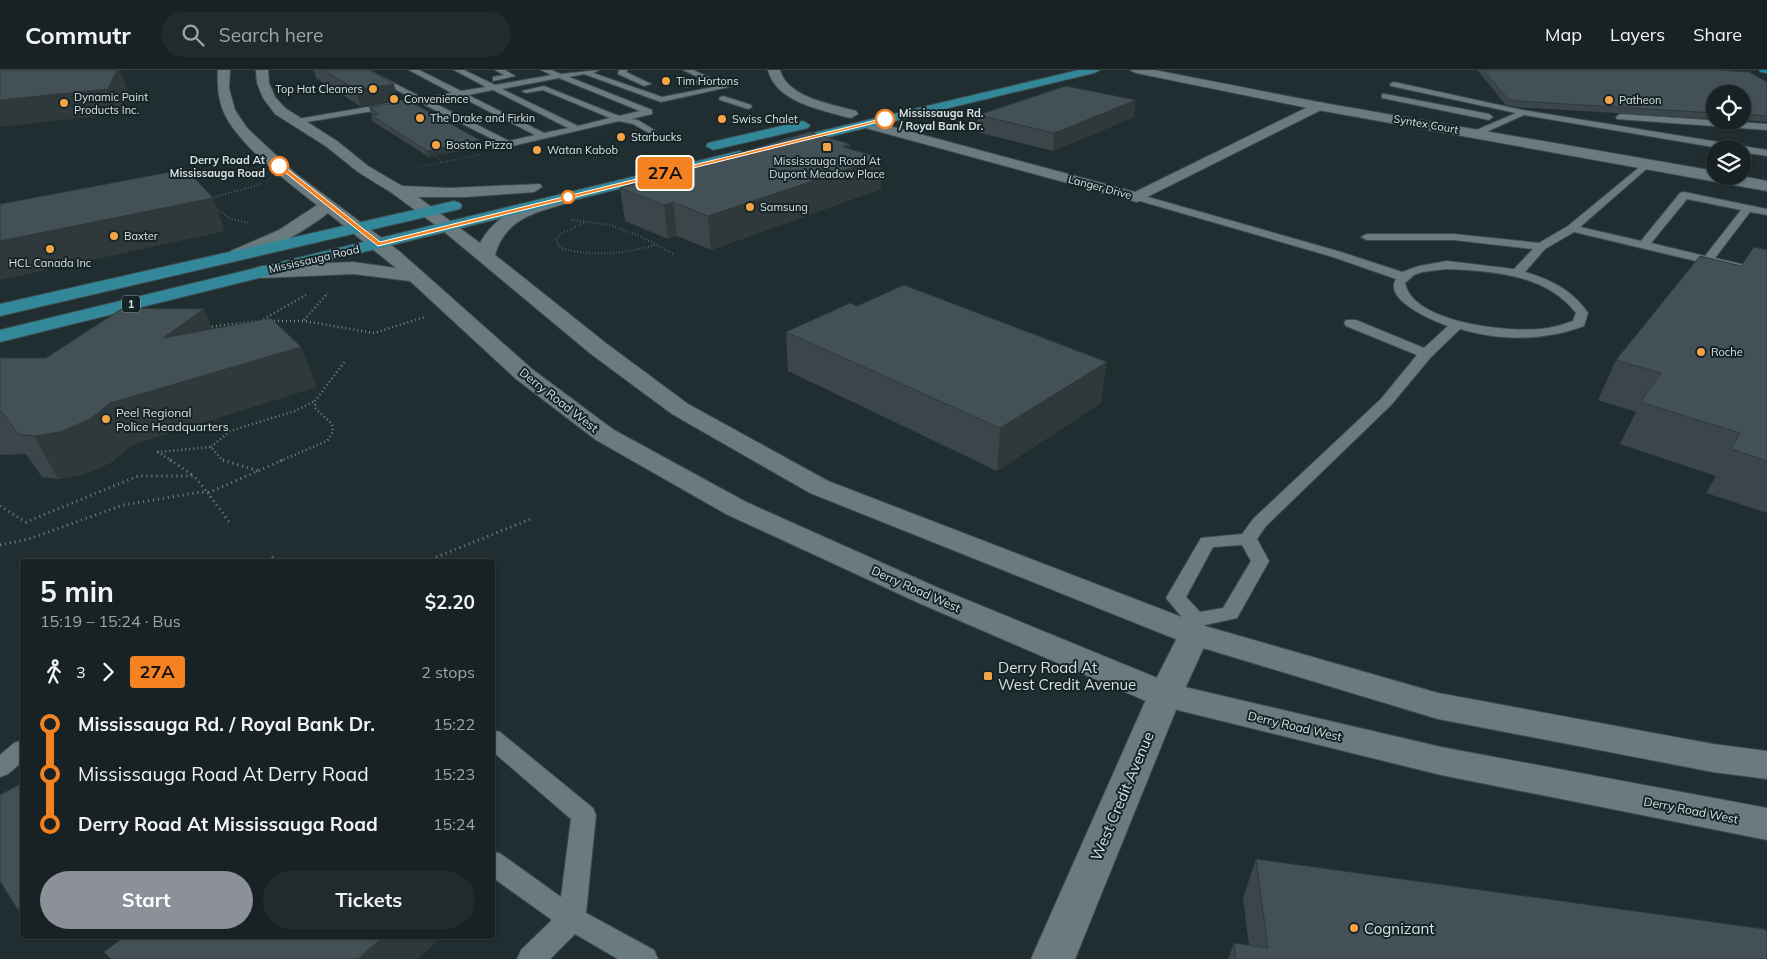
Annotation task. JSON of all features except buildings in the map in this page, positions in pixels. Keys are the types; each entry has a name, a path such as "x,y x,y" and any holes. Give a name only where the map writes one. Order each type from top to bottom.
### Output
{"main road":[{"name":"Derry Road West","path":"224,70 223,88 229,110 242,131 290,176 356,226 417,276 524,374 615,442 744,512 932,598 1165,695 1441,761 1767,824"},
{"path":"262,70 263,83 269,98 280,111 332,144 363,169 398,190 448,226 599,349 680,409 819,487 1195,627 1438,706 1713,758 1767,764"},
{"path":"774,70 774,75 782,87 813,102 851,114"},
{"path":"699,149 1051,70"},
{"name":"Mississauga Road","path":"0,336 1092,70"},
{"name":"Syntex Court","path":"1136,70 1318,106 1706,174"},
{"name":"Langer Drive","path":"867,124 1137,197 1318,106"},
{"name":"Mississauga Road","path":"0,310 356,226 552,183"},
{"name":"Syntex Court","path":"1751,183 1767,186"},
{"path":"398,190 454,195 534,187"},
{"path":"485,256 489,239 501,223 534,209 584,193"},
{"path":"237,255 290,232 311,219 328,204"},
{"path":"262,272 353,268 417,276"},
{"name":"West Credit Avenue","path":"1053,959 1195,627"}],"lane":[{"path":"364,70 362,70 508,144 658,111"},
{"path":"413,70 543,136"},
{"path":"458,70 578,128"},
{"path":"482,81 511,76 499,70"},
{"path":"545,70 649,112"},
{"path":"298,122 595,70"},
{"path":"624,70 621,72 650,86 635,90"},
{"path":"679,87 709,79 687,70"},
{"path":"694,70 732,80 739,93 714,100"},
{"path":"585,72 661,100 732,80"},
{"path":"1394,84 1520,114 1706,151"},
{"path":"507,94 544,88 618,119 635,122 652,130"},
{"path":"644,94 662,90"},
{"path":"1385,96 1507,120"},
{"path":"723,98 748,107"},
{"path":"1520,114 1703,141 1767,153"},
{"path":"1477,133 1520,114 1706,122"},
{"path":"1751,126 1767,127"},
{"path":"1703,141 1720,130"},
{"path":"1726,130 1758,136"},
{"path":"1751,159 1767,162"},
{"path":"1517,273 1541,247 1572,228 1648,164"},
{"path":"1645,244 1684,195 1767,212"},
{"path":"1137,197 1207,219 1343,255 1403,277"},
{"path":"1708,260 1748,208"},
{"path":"1572,228 1767,274"},
{"path":"1367,237 1431,235 1505,240 1541,247"},
{"path":"1447,265 1493,268 1517,273 1548,285 1576,302 1582,313 1579,323 1566,330 1535,334 1487,331 1437,317 1408,300 1401,292 1400,284 1403,277 1412,270 1447,265"},
{"path":"1351,322 1426,354"},
{"path":"1248,539 1260,522 1386,402 1426,354 1458,324"},
{"path":"1248,539 1260,562 1230,613 1195,627 1176,598 1207,542 1248,539"},
{"path":"495,741 584,816 572,919 531,959"},
{"path":"0,768 20,750"},
{"path":"495,864 572,919 644,959"}],"path":[{"path":"411,169 485,154"},
{"path":"435,156 443,162"},
{"path":"259,224 240,222 221,215 207,199 290,176"},
{"path":"568,220 610,225 640,236 673,254"},
{"path":"587,222 560,234 556,240 560,248 588,254 656,245"},
{"path":"304,320 329,292"},
{"path":"260,321 308,294"},
{"path":"203,328 260,321 304,320 374,332 426,317"},
{"path":"229,522 194,476 158,452 211,447 230,431 294,411 315,401 346,360"},
{"path":"0,545 29,538 123,505 170,496 201,492 208,493 327,441 333,432 332,424 315,408 315,401"},
{"path":"211,447 222,460 258,471"},
{"path":"0,506 26,522 138,476 194,476"},
{"path":"432,559 533,518"}],"bus line":[{"name":"27A","path":"279,166 378,244 885,119"}],"place":[{"name":"Tim Hortons","path":"666,81"},
{"name":"Top Hat Cleaners","path":"373,89"},
{"name":"Convenience","path":"394,99"},
{"name":"Patheon","path":"1609,100"},
{"name":"Dynamic Paint Products Inc.","path":"64,103"},
{"name":"The Drake and Firkin","path":"420,118"},
{"name":"Swiss Chalet","path":"722,119"},
{"name":"Mississauga Rd. / Royal Bank Dr.","path":"885,119"},
{"name":"Starbucks","path":"621,137"},
{"name":"Boston Pizza","path":"436,145"},
{"name":"Mississauga Road At Dupont Meadow Place","path":"827,147"},
{"name":"Watan Kabob","path":"537,150"},
{"name":"Derry Road At Mississauga Road","path":"279,166"},
{"name":"Samsung","path":"750,207"},
{"name":"Baxter","path":"114,236"},
{"name":"HCL Canada Inc","path":"50,249"},
{"name":"Roche","path":"1701,352"},
{"name":"Peel Regional Police Headquarters","path":"106,419"},
{"name":"Derry Road At West Credit Avenue","path":"988,676"},
{"name":"Cognizant","path":"1354,928"}]}
